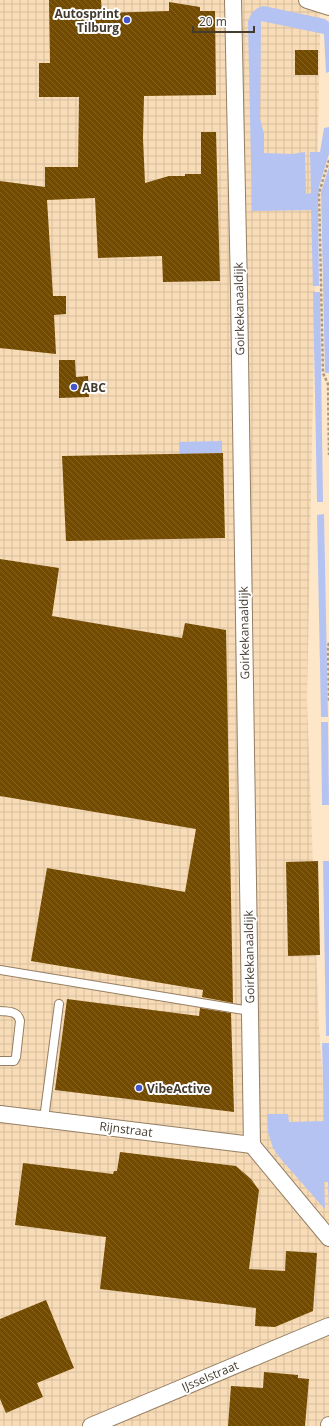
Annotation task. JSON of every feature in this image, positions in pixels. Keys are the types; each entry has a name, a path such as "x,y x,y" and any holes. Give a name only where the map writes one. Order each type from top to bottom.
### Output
{"street":[{"name":"Goirkekanaaldijk","path":"233,0 252,1145"},
{"path":"307,0 329,7"},
{"name":"Rijnstraat","path":"0,1114 252,1145"},
{"path":"252,1145 329,1238"},
{"name":"IJsselstraat","path":"91,1426 329,1326"}],"lane":[{"path":"0,970 250,1011"},
{"path":"44,1119 59,1004"},
{"path":"0,1011 15,1012 19,1015 20,1020 16,1057 14,1061 0,1061"}],"path":[{"path":"329,160 319,193 323,373 328,384 329,455"},
{"path":"329,642 329,702"}],"shaded area":[{"path":"0,0 320,0 307,701 319,1027 329,1164 329,1426 0,1426"},
{"path":"264,6 325,19 329,22 329,72 326,73 324,34 261,21 260,119 264,134 264,153 292,154 305,152 306,194 311,193 310,152 320,152 324,128 329,127 329,154 319,187 318,200 319,286 313,286 311,210 252,211 248,22 253,11"},
{"path":"329,167 329,373 325,373 321,192"},
{"path":"313,292 320,292 323,502 317,502"},
{"path":"222,441 222,453 180,454 179,442"},
{"path":"324,514 328,717 321,717 317,515"},
{"path":"321,722 328,722 329,805 322,805"},
{"path":"323,861 329,861 329,1036 326,1036"},
{"path":"322,1043 329,1043 329,1211 328,1182 324,1182 324,1208 273,1148 268,1132 267,1114 288,1114 289,1122 324,1121"}],"building":[{"path":"49,0 101,0 102,13 169,11 169,2 200,7 200,11 215,11 216,95 144,96 143,138 145,183 169,176 201,174 201,132 216,132 220,281 163,282 162,256 98,258 95,198 47,200 53,296 66,296 66,314 54,315 56,354 0,348 0,181 45,187 45,167 78,167 79,97 39,97 39,63 50,63"},
{"path":"295,50 318,50 318,75 295,75"},
{"name":"ABC","path":"59,360 75,360 76,377 88,376 89,397 59,398"},
{"path":"223,453 225,538 66,541 62,456"},
{"path":"0,559 59,568 52,616 182,638 185,623 226,630 233,1003 202,997 203,990 31,961 47,868 185,892 196,829 0,796"},
{"path":"318,861 320,955 288,956 286,862"},
{"path":"67,999 199,1016 200,1008 231,1013 234,1112 55,1090"},
{"path":"120,1152 236,1166 251,1179 259,1190 249,1269 285,1271 286,1251 317,1253 313,1311 275,1327 255,1326 256,1308 100,1289 106,1237 15,1225 23,1163 113,1174 114,1171 117,1171"},
{"path":"46,1300 74,1368 37,1383 43,1397 6,1413 0,1399 0,1319"},
{"path":"264,1372 298,1375 298,1378 309,1379 305,1426 228,1426 231,1386 263,1388"}],"place":[{"name":"Autosprint Tilburg","path":"127,20"},
{"name":"ABC","path":"74,387"},
{"name":"VibeActive","path":"139,1088"}]}
